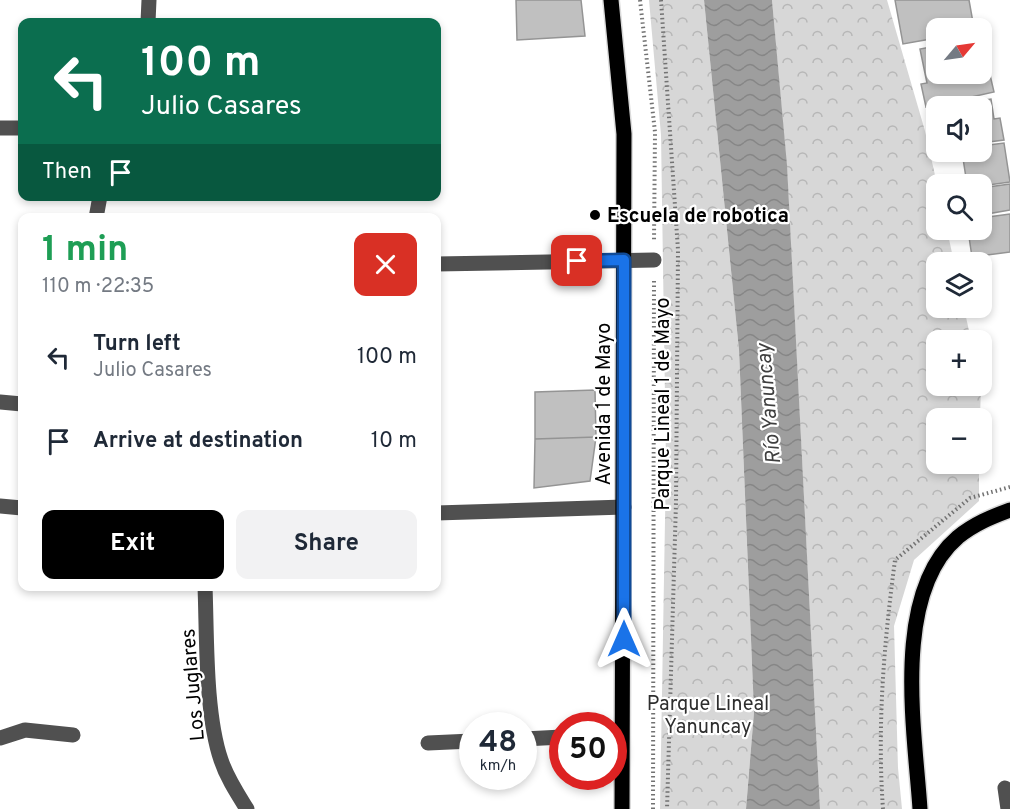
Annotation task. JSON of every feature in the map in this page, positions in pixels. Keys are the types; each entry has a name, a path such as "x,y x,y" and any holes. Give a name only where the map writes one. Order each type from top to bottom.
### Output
{"main road":[{"name":"Avenida 1 de Mayo","path":"611,0 624,134 624,507 619,712"},
{"path":"920,809 912,634 921,596 937,562 956,538 984,519 1010,510"},
{"name":"Avenida 1 de Mayo","path":"621,790 622,809"}],"street":[{"path":"148,18 149,0"},
{"path":"0,128 18,128"},
{"path":"441,264 654,260"},
{"path":"0,402 18,404"},
{"path":"0,506 18,508"},
{"path":"441,513 624,507"},
{"name":"Los Juglares","path":"205,591 210,693 219,749 233,787 246,809"},
{"path":"0,738 25,730 73,735"},
{"path":"428,743 459,742"},
{"path":"1005,788 1008,809"}],"path":[{"path":"640,0 655,132 653,809"},
{"name":"Parque Lineal 1 de Mayo","path":"661,0 678,250 676,502 667,809"}],"green space":[{"name":"Parque Lineal Yanuncay","path":"649,0 704,0 739,350 754,712 746,809 660,809 666,463 661,135"},
{"path":"772,0 887,0 925,131 926,162 932,162 935,174 926,174 926,240 949,240 952,252 926,252 926,318 966,318 969,330 926,330 926,396 981,396 980,408 926,408 926,474 979,474 979,501 914,560 894,626 898,768 902,809 820,809 787,170"}],"water":[{"name":"Río Yanuncay","path":"704,0 772,0 787,165 820,809 746,809 754,712 739,350"}],"building":[{"path":"516,0 581,0 585,36 517,40"},
{"path":"895,0 969,0 972,18 926,18 926,40 903,44"},
{"path":"926,48 926,78 920,49"},
{"path":"992,83 994,92 976,96 926,96 926,107 921,84"},
{"path":"992,106 994,119 1000,118 1004,140 992,142"},
{"path":"1004,143 1010,182 992,184 992,174 965,174 964,162 992,162 992,145"},
{"path":"1010,184 1010,210 992,213 992,186"},
{"path":"1010,214 1010,252 992,254 992,252 971,252 969,240 992,240 992,216"},
{"path":"595,390 596,437 535,439 535,392"},
{"path":"596,437 590,481 534,488 535,439"}],"place":[{"name":"Escuela de robotica","path":"595,215"}],"route":[{"path":"577,261 624,260 624,639"}]}
